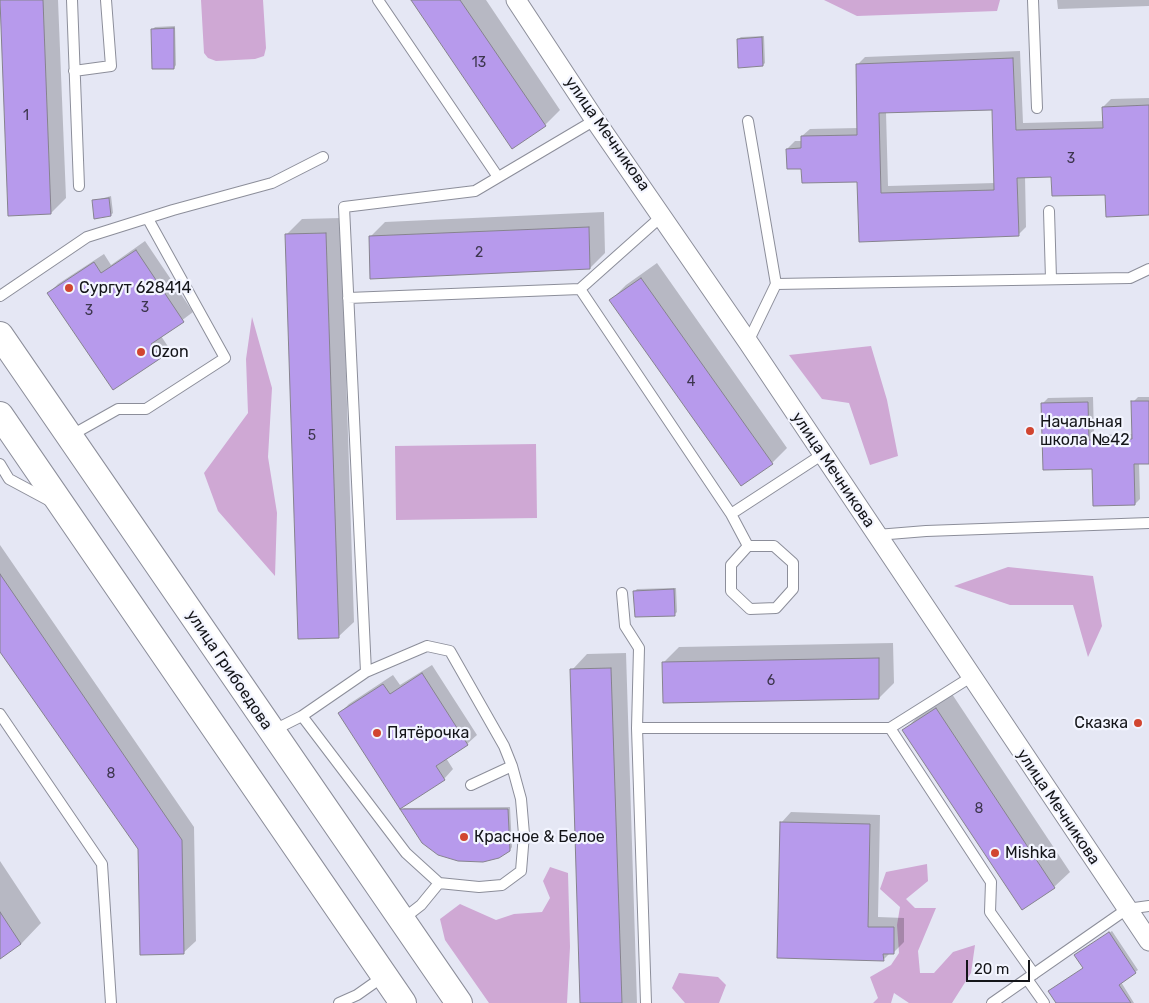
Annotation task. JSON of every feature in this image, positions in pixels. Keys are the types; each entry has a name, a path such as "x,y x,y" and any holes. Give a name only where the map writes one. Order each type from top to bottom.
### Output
{"main road":[{"name":"улица Грибоедова","path":"0,335 459,1003"},
{"path":"0,415 62,508 404,1003"}],"street":[{"name":"улица Мечникова","path":"516,0 595,120 663,216 748,342 1149,941"}],"lane":[{"path":"72,0 79,186"},
{"path":"74,70 111,66 106,0"},
{"path":"378,0 498,177"},
{"path":"1034,0 1037,108"},
{"path":"366,672 344,207 474,191 595,120"},
{"path":"748,121 776,284 748,342"},
{"path":"0,296 87,237 173,210 272,183 323,157"},
{"path":"1049,211 1051,279"},
{"path":"348,298 580,289 663,216"},
{"path":"69,436 118,409 146,409 225,358 148,219"},
{"path":"776,284 1130,278 1149,269"},
{"path":"580,289 731,514 748,546"},
{"path":"731,514 823,454"},
{"path":"0,464 9,479 62,508"},
{"path":"877,536 926,531 1149,523"},
{"path":"748,546 774,546 793,564 794,589 776,608 750,609 731,591 731,565 748,546"},
{"path":"622,593 625,626 639,648 637,728 646,1003"},
{"path":"271,732 302,716 366,672 427,646 450,651 504,746 512,766 521,799 524,834 521,871 502,885 479,887 439,883 406,853 302,716"},
{"path":"637,728 890,728 971,677"},
{"path":"0,714 102,864 111,1003"},
{"path":"890,728 991,882 990,912 1030,976 1044,1003"},
{"path":"471,785 512,766"},
{"path":"402,919 422,905 439,883"},
{"path":"992,1003 1127,909 1149,906"},
{"path":"344,1003 384,976"}],"shaded area":[{"path":"201,0 263,0 266,48 264,56 255,59 216,61 208,58 204,53"},
{"path":"824,0 1000,0 997,11 857,16"},
{"path":"252,317 272,388 268,457 277,513 275,576 218,511 204,473 248,413 246,359"},
{"path":"871,346 887,400 898,456 870,465 849,403 822,399 789,355"},
{"path":"536,444 537,518 396,520 395,446"},
{"path":"1008,567 1093,576 1102,626 1088,657 1073,605 1010,605 954,586"},
{"path":"927,864 928,881 906,899 915,908 936,908 918,951 920,973 934,973 953,952 975,945 971,973 952,1003 909,1003 894,993 891,1003 873,1003 878,998 870,977 891,965 899,953 897,925 900,907 880,889 886,872"},
{"path":"550,867 568,873 570,947 567,1003 489,1003 445,940 440,919 460,904 496,920 514,914 542,912 550,898 543,881"},
{"path":"679,973 718,977 726,985 719,1003 685,1003 672,988"}],"building":[{"path":"0,0 43,0 51,214 8,216"},
{"path":"411,0 460,0 546,126 512,149"},
{"path":"174,28 174,69 152,69 151,29"},
{"path":"762,37 763,66 738,68 737,39"},
{"path":"1013,58 1016,130 1103,128 1102,107 1149,105 1149,215 1106,217 1105,195 1052,196 1051,177 1017,178 1019,236 859,242 857,182 802,183 801,169 787,169 786,149 801,148 801,136 857,135 856,64","holes":["992,110 994,190 881,193 879,113"]},
{"path":"109,198 111,216 94,219 92,200"},
{"path":"589,227 590,269 370,279 369,236"},
{"path":"326,233 339,638 298,639 285,234"},
{"path":"136,250 184,322 151,344 161,358 113,390 47,293 94,262 101,273"},
{"path":"641,278 773,464 741,486 609,300"},
{"path":"1131,401 1149,401 1149,464 1134,464 1135,505 1093,506 1092,469 1043,470 1041,403 1088,402 1089,440 1132,439"},
{"path":"0,574 182,840 184,954 140,955 138,849 0,652"},
{"path":"674,589 675,616 635,617 633,591"},
{"path":"879,658 879,699 663,703 662,662"},
{"path":"611,668 622,1003 580,1003 570,669"},
{"name":"Пятёрочка","path":"422,673 468,745 436,766 445,780 400,809 338,713 383,684 390,694"},
{"path":"936,708 1055,888 1022,910 902,730"},
{"name":"Красное & Белое","path":"400,809 508,809 510,851 499,858 483,862 458,861 438,855 422,843"},
{"path":"780,822 870,824 868,927 894,927 894,954 883,954 884,961 777,958"},
{"path":"0,912 21,944 0,959"},
{"path":"1109,932 1136,973 1119,985 1131,1003 1056,1003 1048,991 1083,968 1074,955"}],"place":[{"name":"Сургут 628414","path":"69,288"},
{"name":"Ozon","path":"141,352"},
{"name":"Начальная школа №42","path":"1030,431"},
{"name":"Сказка","path":"1138,723"},
{"name":"Пятёрочка","path":"377,733"},
{"name":"Красное & Белое","path":"464,837"},
{"name":"Mishka","path":"995,853"}]}
